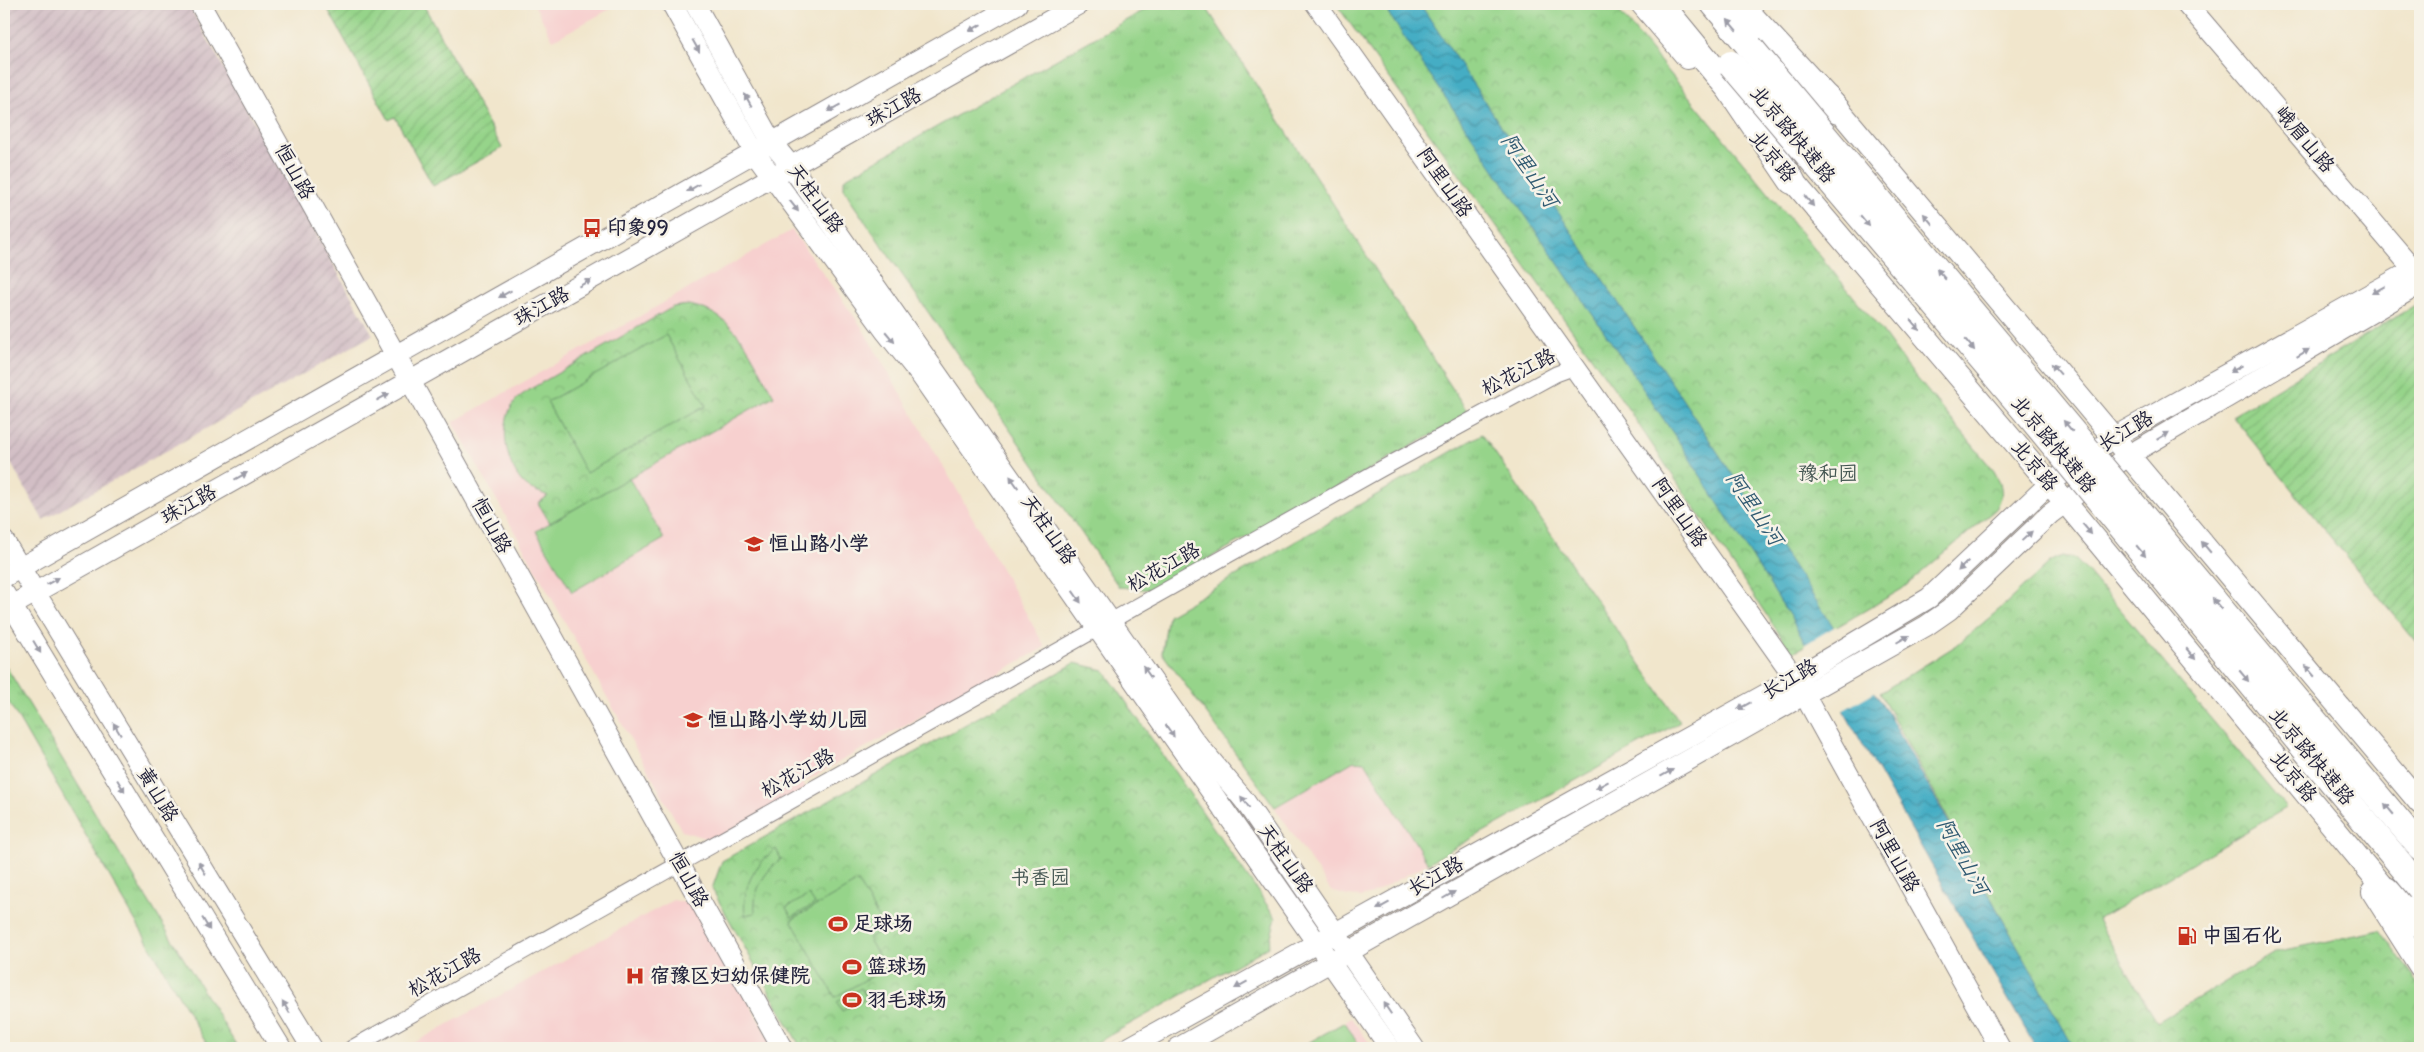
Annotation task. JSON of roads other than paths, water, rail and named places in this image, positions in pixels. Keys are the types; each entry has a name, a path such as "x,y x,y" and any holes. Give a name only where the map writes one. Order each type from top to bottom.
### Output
{"highway":[{"path":"1660,4 1729,88 1792,181"},
{"name":"北京路快速路","path":"1682,4 1741,55 2420,846"},
{"name":"北京路快速路","path":"1714,4 1741,55 2033,420 2420,888"},
{"path":"1739,4 1838,111"},
{"path":"2386,890 2420,924"}],"main road":[{"name":"北京路","path":"1642,4 2049,484 2326,817 2420,934"},
{"path":"1752,4 1838,111 2420,803"},
{"path":"2335,701 2420,780"},
{"path":"2326,817 2420,966"}],"street":[{"name":"恒山路","path":"200,4 400,354 685,866 790,1048"},
{"name":"恒山路","path":"210,4 400,354"},
{"name":"天柱山路","path":"672,4 755,153 772,177 1107,628 1194,740 1244,800 1414,1048"},
{"name":"天柱山路","path":"695,4 772,143 792,166 1390,1048"},
{"name":"珠江路","path":"11,573 1018,4"},
{"name":"珠江路","path":"6,603 34,592 1079,4"},
{"name":"阿里山路","path":"1316,4 1796,678 2000,1048"},
{"name":"峨眉山路","path":"2187,4 2419,274"},
{"name":"长江路","path":"1128,1048 1796,678 1929,598 2049,484 2114,437 2419,274"},
{"name":"长江路","path":"1178,1048 1805,696 1949,610 2064,502 2129,455 2419,274"},
{"path":"536,277 551,302"},
{"name":"松花江路","path":"370,1048 685,866 1107,628 1559,382 1575,367"},
{"name":"黄山路","path":"4,542 11,573 34,592 312,1048"},
{"name":"黄山路","path":"6,603 281,1048"},
{"name":"恒山路","path":"685,866 782,1048"},
{"name":"松花江路","path":"352,1048 685,866"}],"water":[{"name":"阿里山河","path":"1382,4 1420,4 1829,620 1888,713 2074,1048 2036,1048 1789,615 1681,445"}],"place":[{"name":"印象99","path":"592,228"},
{"name":"恒山路小学","path":"754,544"},
{"name":"恒山路小学幼儿园","path":"693,720"},
{"name":"足球场","path":"838,924"},
{"name":"中国石化","path":"2187,936"},
{"name":"篮球场","path":"852,967"},
{"name":"宿豫区妇幼保健院","path":"635,976"},
{"name":"羽毛球场","path":"852,1000"}],"park label":[{"name":"豫和园","path":"1828,474"},
{"name":"书香园","path":"1040,878"}]}
